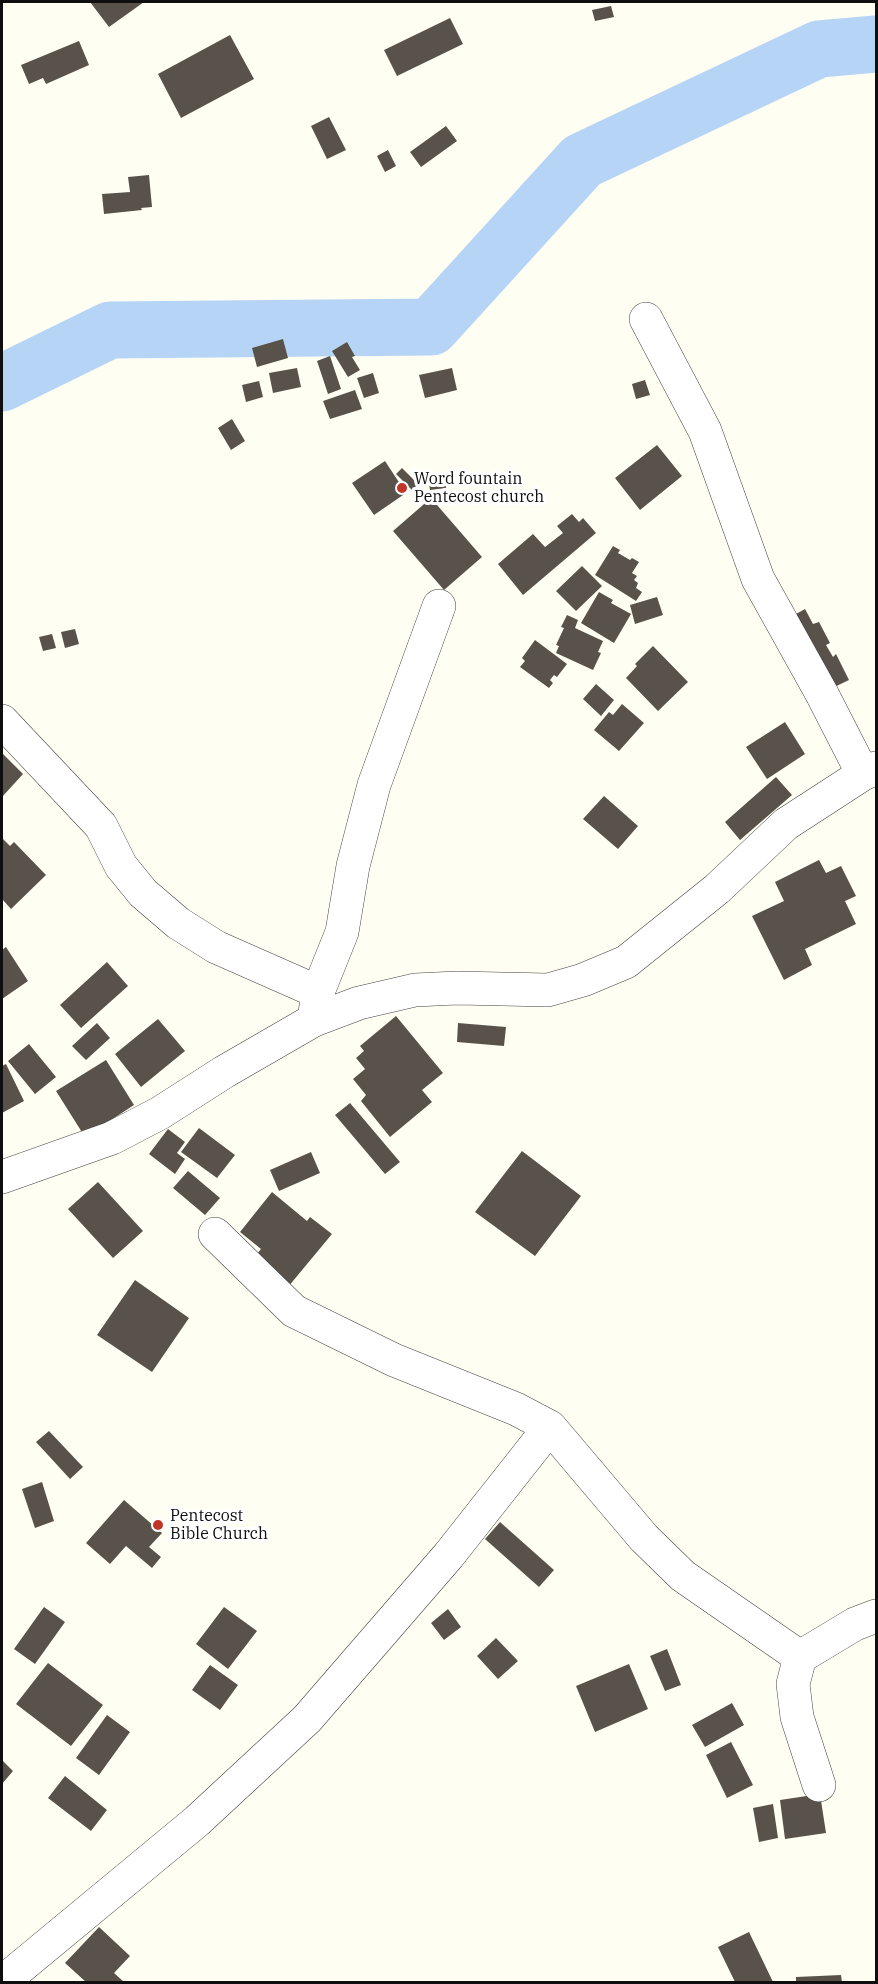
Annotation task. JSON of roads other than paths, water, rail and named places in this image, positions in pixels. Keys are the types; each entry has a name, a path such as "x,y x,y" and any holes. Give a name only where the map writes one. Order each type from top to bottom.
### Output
{"street":[{"path":"2,1177 112,1138 160,1113 224,1072 316,1006 359,1003 415,990 457,988 548,990 583,980 626,962 717,888 786,824 870,771 822,693 758,579 705,431 646,319"},
{"path":"316,1006 342,932 353,866 374,785 440,606"},
{"path":"2,721 101,826 121,866 143,893 178,923 316,1006"},
{"path":"215,1234 294,1311 394,1360 516,1409 550,1427 644,1538 683,1575 800,1657"},
{"path":"10,1974 197,1821 307,1719 449,1555 550,1427"},
{"path":"819,1785 797,1717 793,1684 800,1657 855,1624 876,1616"}],"waterway":[{"path":"2,383 110,330 431,327 582,161 819,49 876,44"}],"place":[{"name":"Word fountain Pentecost church","path":"402,488"},
{"name":"Pentecost Bible Church","path":"158,1525"}]}
